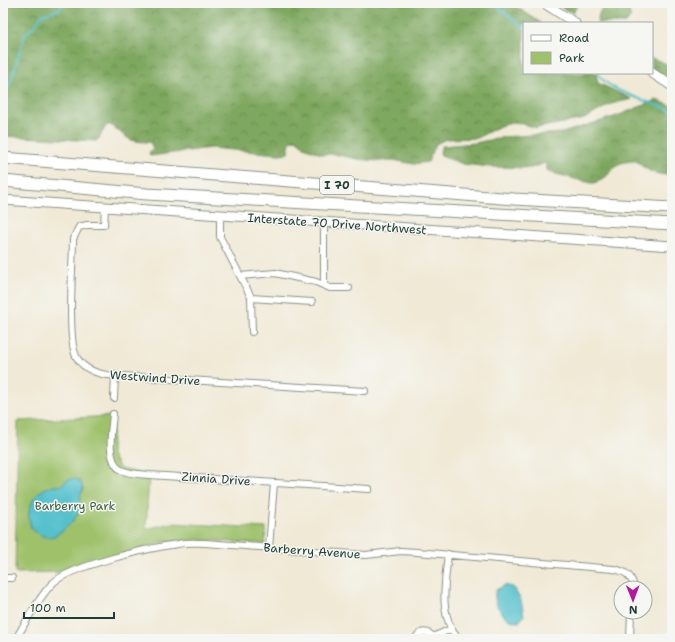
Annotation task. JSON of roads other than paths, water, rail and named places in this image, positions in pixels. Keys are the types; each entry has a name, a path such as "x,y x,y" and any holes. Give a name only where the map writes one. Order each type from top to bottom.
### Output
{"highway":[{"name":"I 70","path":"3,158 514,199 672,208"},
{"name":"I 70","path":"3,181 147,194 672,224"}],"street":[{"path":"544,3 573,22"},
{"path":"653,74 672,86"},
{"name":"Interstate 70 Drive Northwest","path":"3,200 672,246"},
{"name":"Westwind Drive","path":"105,208 104,225 87,225 79,227 73,239 72,345 80,363 98,374 115,376 366,391"},
{"path":"220,216 220,237 250,298 252,332"},
{"path":"324,223 324,285"},
{"path":"240,276 275,273 324,285 330,288 349,288"},
{"path":"250,298 312,302"},
{"path":"114,398 115,376"},
{"name":"Zinnia Drive","path":"113,414 111,453 120,469 126,472 149,475 369,489"},
{"path":"269,548 274,483"},
{"name":"Barberry Avenue","path":"16,639 52,583 59,578 78,570 142,550 180,543 366,555 401,551 448,554 622,570 632,580"},
{"path":"448,554 444,604 451,629 458,639"},
{"path":"3,578 12,578"},
{"path":"630,639 631,620"},
{"path":"415,639 423,632 429,633 434,638 451,629"}],"water":[{"path":"74,478 81,482 83,489 80,497 78,514 68,526 54,536 47,537 37,533 31,528 29,516 30,506 36,496 39,492 48,487 60,486 67,480"},
{"path":"505,585 513,587 521,600 524,616 519,622 508,619 497,606 495,600 496,590"}],"waterway":[{"path":"3,94 9,86 25,34 34,26 42,15 58,10 65,3"},
{"path":"493,3 523,27"},
{"path":"599,74 602,79 620,91 672,111"}],"park label":[{"name":"Barberry Park","path":"75,506"}]}
